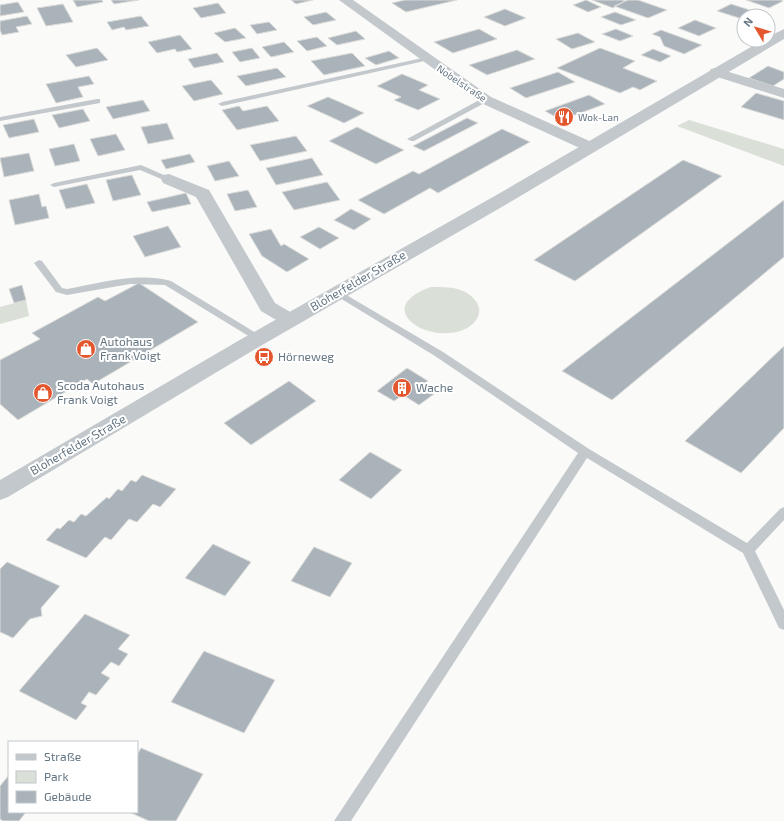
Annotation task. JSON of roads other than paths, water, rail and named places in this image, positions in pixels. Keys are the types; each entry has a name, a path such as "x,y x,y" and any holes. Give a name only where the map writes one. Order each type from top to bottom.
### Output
{"street":[{"name":"Nobelstraße","path":"345,0 486,100 590,147"},
{"name":"Bloherfelder Straße","path":"0,491 259,338 784,33"},
{"path":"716,72 784,94"},
{"path":"169,179 203,194 268,307 290,320"}],"lane":[{"path":"222,104 427,59"},
{"path":"411,139 486,100"},
{"path":"0,119 97,101"},
{"path":"54,185 142,167 169,179"},
{"path":"39,263 59,290 67,292 135,279 168,283 259,338"},
{"path":"338,292 439,354 585,452 748,550 784,624"},
{"path":"342,821 585,452"},
{"path":"748,550 784,512"}],"place":[{"name":"Wok-Lan","path":"564,117"},
{"name":"Autohaus Frank Voigt","path":"86,349"},
{"name":"Hörneweg","path":"264,357"},
{"name":"Wache","path":"402,388"},
{"name":"Scoda Autohaus Frank Voigt","path":"43,393"}]}
